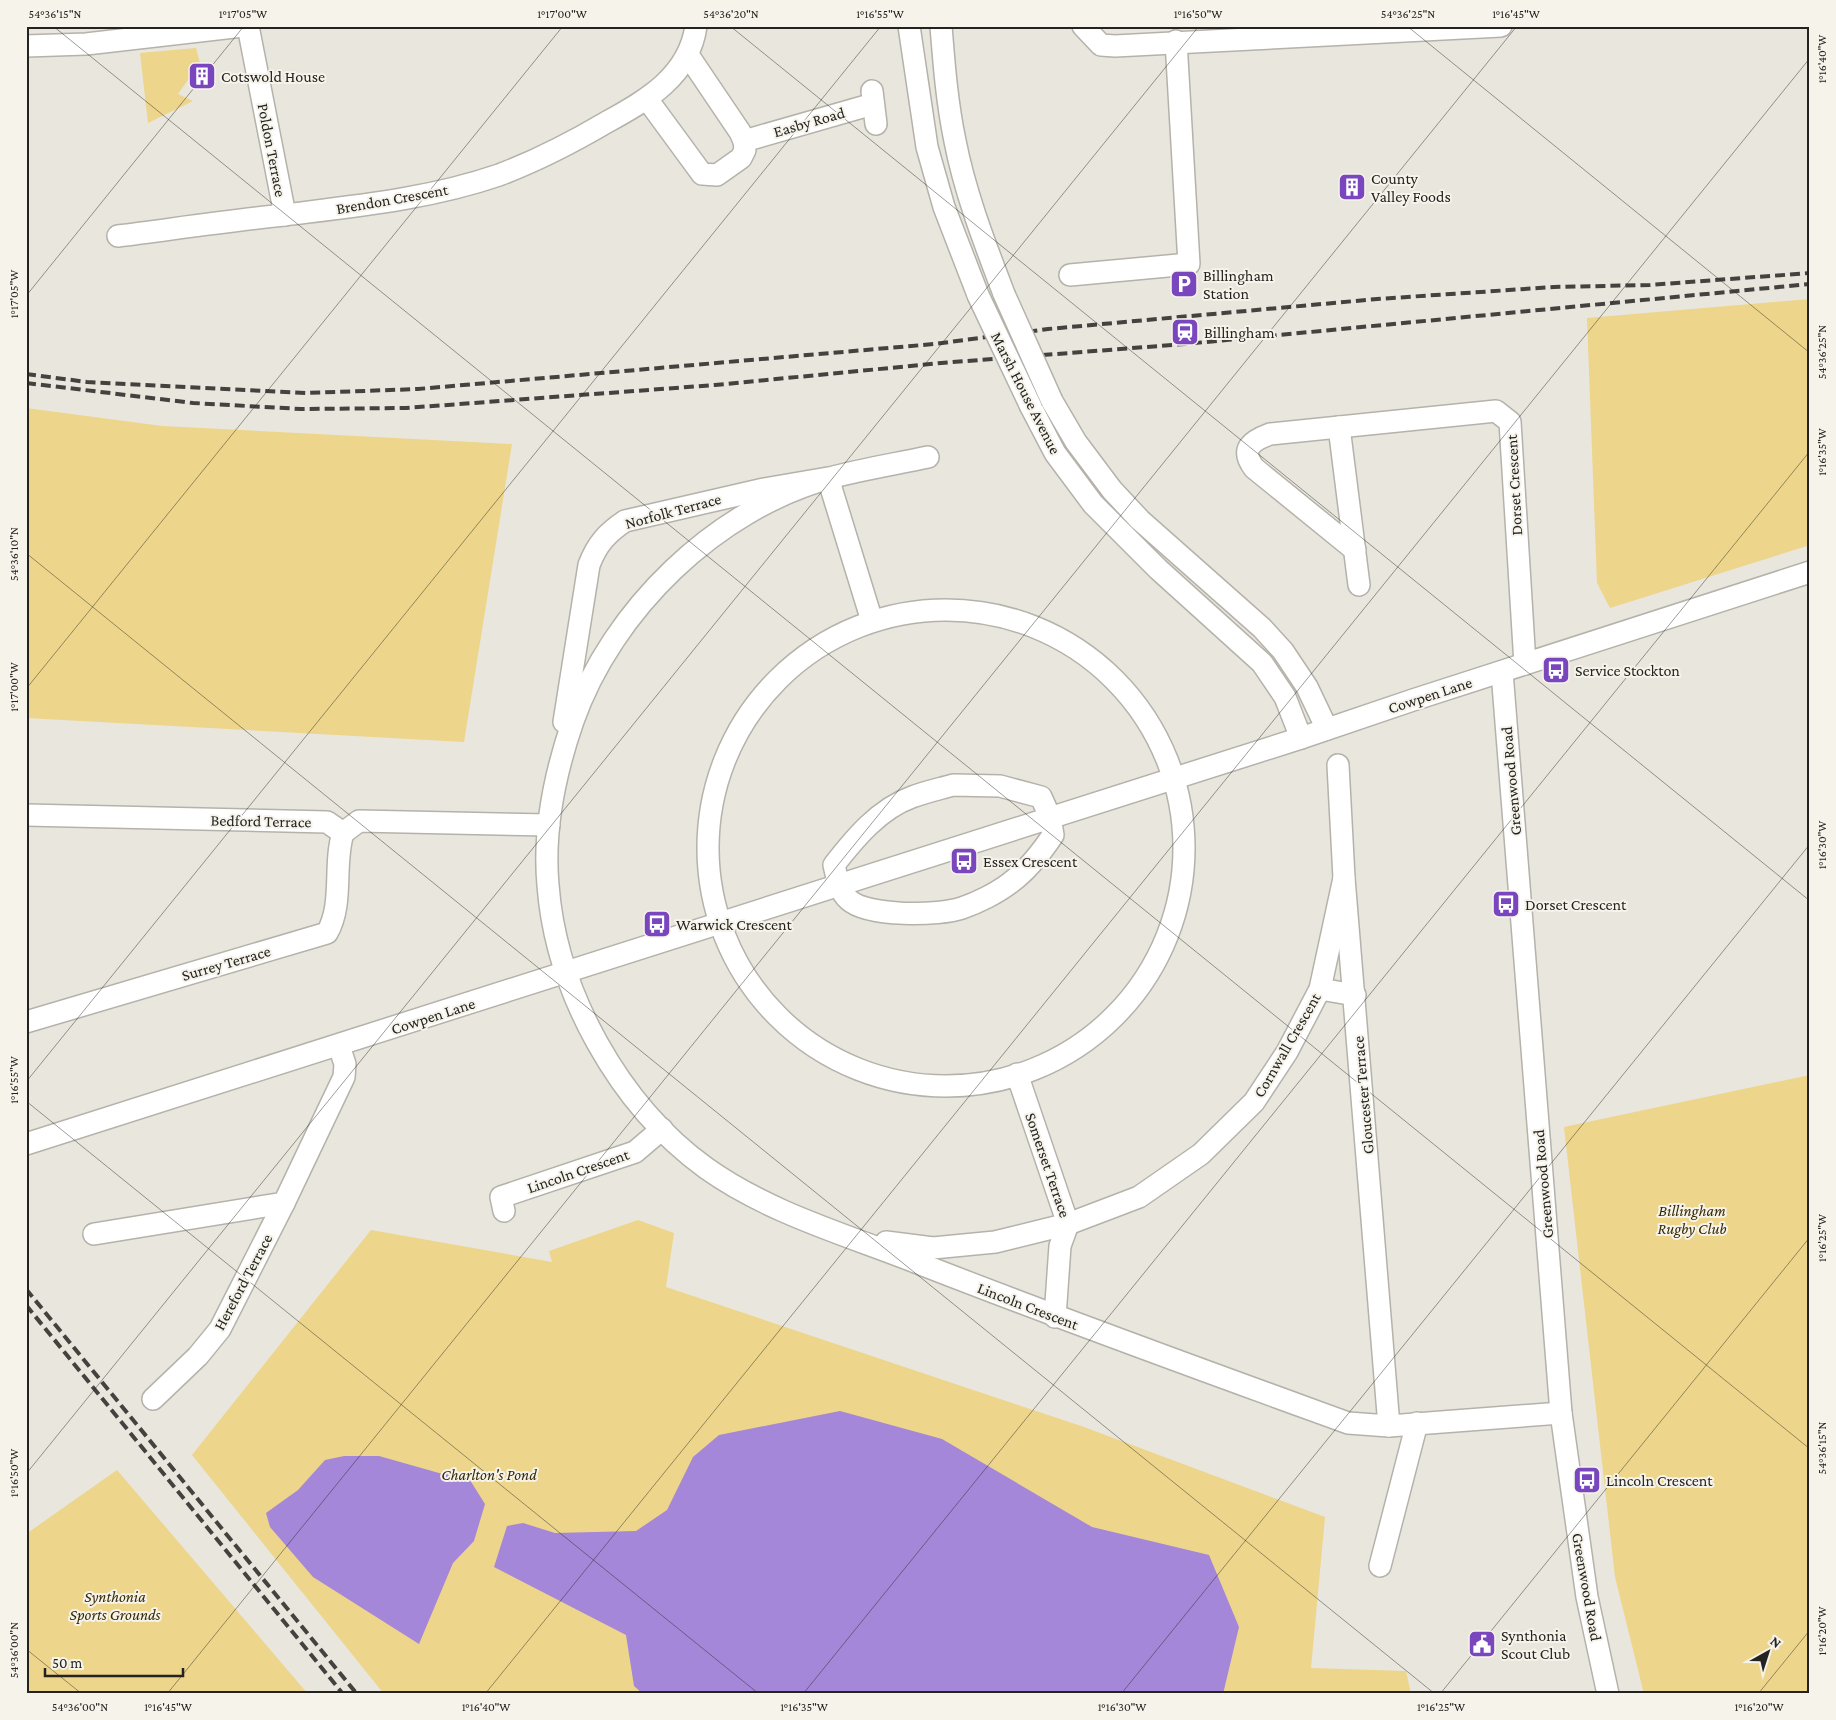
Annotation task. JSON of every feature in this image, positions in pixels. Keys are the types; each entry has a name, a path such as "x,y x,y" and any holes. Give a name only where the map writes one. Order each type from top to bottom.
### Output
{"street":[{"path":"26,46 86,44 243,26"},
{"name":"Poldon Terrace","path":"248,26 285,215"},
{"name":"Brendon Crescent","path":"118,236 357,207 430,194 499,174 570,143 647,99 668,81 688,55 696,26"},
{"name":"Marsh House Avenue","path":"909,26 927,147 944,207 978,294 1031,407 1055,453 1093,504 1158,569 1262,663 1285,697 1300,738"},
{"name":"Marsh House Avenue","path":"940,26 955,142 977,223 1004,294 1052,401 1076,442 1112,490 1146,526 1262,628 1282,651 1307,687 1327,729"},
{"path":"1083,26 1101,45 1114,46 1501,26"},
{"path":"1070,275 1189,264 1176,42"},
{"path":"647,99 702,174 717,176 741,158 745,150 740,132 688,55"},
{"name":"Easby Road","path":"744,141 874,106"},
{"name":"Dorset Crescent","path":"1355,550 1254,468 1248,460 1248,450 1255,440 1270,434 1496,411 1510,422 1525,664"},
{"path":"1339,427 1359,585"},
{"path":"567,974 558,946 548,884 549,825 558,764 577,709 597,670 627,623 654,589 720,531 779,497 828,478 928,457"},
{"path":"828,478 872,621"},
{"name":"Norfolk Terrace","path":"558,764 589,565 595,549 607,534 625,521 764,489 828,478"},
{"name":"Cowpen Lane","path":"26,1144 567,974 1810,572"},
{"path":"940,610 1008,617 1042,630 1075,648 1108,673 1133,698 1152,725 1166,753 1174,777 1184,848 1177,899 1159,954 1133,995 1090,1038 1050,1062 1017,1074 977,1085 928,1087 876,1077 831,1059 790,1031 763,1000 731,950 711,889 706,849 710,815 715,793 730,749 747,718 768,690 797,663 822,646 872,621 904,614 940,610"},
{"name":"Greenwood Road","path":"1502,672 1561,1413 1587,1597 1608,1694"},
{"name":"Gloucester Terrace","path":"1338,765 1344,878 1389,1426"},
{"path":"953,785 1000,786 1041,797 1050,817 1053,835 1036,859 1009,884 961,909 911,915 873,910 850,901 839,886 834,865 856,836 880,816 910,798 953,785"},
{"name":"Bedford Terrace","path":"26,816 327,822 344,833"},
{"path":"344,833 359,820 549,825"},
{"name":"Surrey Terrace","path":"26,1022 327,933 335,920 339,847 344,833"},
{"name":"Cornwall Crescent","path":"854,1238 932,1248 995,1242 1068,1224 1139,1197 1201,1154 1254,1102 1287,1052 1320,989 1344,878"},
{"name":"Lincoln Crescent","path":"567,974 595,1040 624,1085 662,1129 705,1167 764,1203 1055,1317 1348,1423 1389,1426 1561,1413"},
{"path":"1320,989 1355,995"},
{"name":"Hereford Terrace","path":"153,1399 198,1356 220,1329 284,1203 344,1076 345,1064 339,1046"},
{"name":"Somerset Terrace","path":"1017,1074 1068,1224 1060,1246 1055,1317"},
{"name":"Lincoln Crescent","path":"504,1211 501,1197 635,1152 662,1129"},
{"name":"Hereford Terrace","path":"94,1234 284,1203"},
{"path":"1379,1570 1417,1423"}],"green space":[{"path":"196,48 200,63 178,94 193,101 148,123 140,53"},
{"path":"1810,299 1810,545 1610,608 1597,583 1587,318"},
{"path":"26,408 162,426 512,444 464,742 26,718"},
{"name":"Billingham Rugby Club","path":"1810,1075 1810,1694 1644,1694 1615,1577 1564,1127"},
{"name":"Charlton's Pond","path":"638,1220 674,1233 666,1287 1084,1427 1325,1517 1311,1668 1406,1671 1411,1694 384,1694 192,1455 371,1230 552,1262 549,1251"},
{"name":"Synthonia Sports Grounds","path":"117,1470 308,1694 26,1694 26,1534"}],"shaded area":[{"name":"Charlton's Pond","path":"840,1411 942,1439 1092,1527 1209,1555 1239,1627 1223,1694 643,1694 634,1686 626,1635 494,1567 507,1526 523,1523 555,1533 636,1531 667,1510 693,1457 719,1435"},
{"name":"Charlton's Pond","path":"344,1456 379,1456 439,1473 468,1477 485,1504 474,1541 453,1563 419,1644 313,1577 270,1527 266,1513 298,1490 325,1460"}],"railway":[{"path":"26,374 87,382 306,393 418,389 934,344 1048,329 1377,299 1554,287 1650,285 1810,273"},
{"path":"26,383 193,403 301,409 406,408 715,385 941,363 1185,344 1810,284"},
{"path":"26,1289 357,1694"},
{"path":"26,1305 343,1694"}],"place":[{"name":"Cotswold House","path":"202,76"},
{"name":"County Valley Foods","path":"1352,187"},
{"name":"Billingham Station","path":"1184,284"},
{"name":"Billingham","path":"1185,332"},
{"name":"Service Stockton","path":"1556,670"},
{"name":"Essex Crescent","path":"964,861"},
{"name":"Dorset Crescent","path":"1506,904"},
{"name":"Warwick Crescent","path":"657,924"},
{"name":"Lincoln Crescent","path":"1587,1480"},
{"name":"Synthonia Scout Club","path":"1482,1644"}]}
